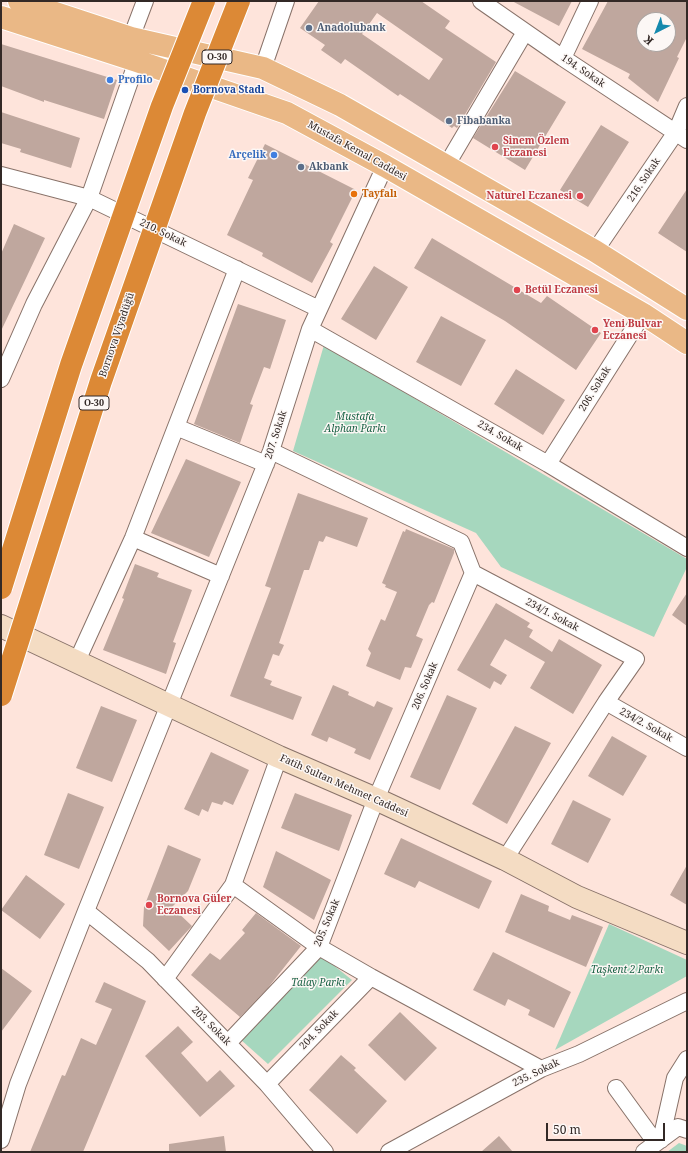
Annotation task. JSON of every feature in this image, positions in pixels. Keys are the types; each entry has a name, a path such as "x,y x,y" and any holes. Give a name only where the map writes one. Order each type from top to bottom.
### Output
{"highway":[{"path":"162,106 189,1"},
{"path":"1,588 71,365 162,106 204,1"},
{"name":"Bornova Viyadüğü","path":"1,695 101,381 195,113 238,1"}],"main road":[{"path":"19,1 130,38 263,68 340,105 595,251 687,309"},
{"name":"Mustafa Kemal Caddesi","path":"1,17 137,61 287,113 385,166 643,314 687,343"},
{"name":"Fatih Sultan Mehmet Caddesi","path":"1,626 279,757 376,799 504,859 578,897 687,943"}],"street":[{"path":"130,38 145,1"},
{"path":"263,68 286,1"},
{"name":"194. Sokak","path":"481,1 563,58 681,136"},
{"path":"563,58 590,1"},
{"path":"446,166 525,32"},
{"path":"1,379 34,304 89,198 137,61"},
{"name":"216. Sokak","path":"595,251 681,136 687,106"},
{"name":"207. Sokak","path":"1,1140 18,1084 86,911 269,458 310,329 385,166"},
{"name":"210. Sokak","path":"1,175 89,198 319,309"},
{"path":"77,661 132,538 238,269"},
{"name":"206. Sokak","path":"548,464 643,314"},
{"name":"234. Sokak","path":"310,329 548,464 687,548"},
{"path":"176,427 269,458 461,542 473,574"},
{"path":"132,538 221,576"},
{"name":"206. Sokak","path":"376,799 473,574"},
{"name":"234/1. Sokak","path":"473,574 636,659 606,702 504,859"},
{"name":"234/2. Sokak","path":"606,702 687,748"},
{"path":"165,979 233,885 279,757"},
{"name":"205. Sokak","path":"228,1043 319,946 376,799"},
{"path":"233,885 319,946 371,977 541,1069"},
{"name":"203. Sokak","path":"86,911 148,961 267,1084 325,1152"},
{"name":"204. Sokak","path":"267,1084 371,977"},
{"name":"235. Sokak","path":"389,1152 541,1069 579,1054 687,1001"},
{"path":"654,1145 675,1078 687,1059"},
{"path":"616,1088 654,1145"},
{"path":"654,1145 678,1127 687,1130"}],"green space":[{"name":"Mustafa Alphan Parkı","path":"324,345 687,559 687,567 654,637 501,567 476,533 293,451"},
{"name":"Taşkent 2 Parkı","path":"609,924 687,960 687,976 555,1050"},
{"name":"Talay Parkı","path":"317,952 352,980 268,1064 240,1039"},
{"path":"679,1143 687,1146 687,1152 667,1152"}],"building":[{"path":"319,1 421,1 450,21 445,28 496,62 457,128 454,126 452,128 400,94 398,96 345,59 341,64 321,50 325,45 300,28","holes":["377,13 443,59 429,80 362,34"]},
{"path":"512,1 572,1 559,26"},
{"path":"608,1 687,1 687,37 677,57 679,58 658,102 628,78 630,74 582,49"},
{"path":"1,44 117,80 104,119 44,100 44,102 1,86"},
{"path":"515,71 566,102 525,170 473,138"},
{"path":"1,112 80,138 71,168 20,152 21,149 1,143"},
{"path":"601,125 629,142 588,207 560,190"},
{"path":"265,144 356,190 330,242 333,244 312,283 262,256 263,253 227,235 253,180 248,178"},
{"path":"687,189 687,252 658,233"},
{"path":"14,224 45,238 1,331 1,254"},
{"path":"432,238 541,303 547,296 601,333 576,370 505,321 414,268"},
{"path":"374,266 408,287 376,340 341,319"},
{"path":"238,304 286,320 270,369 264,367 250,404 253,405 240,443 194,424"},
{"path":"441,316 486,340 461,386 416,362"},
{"path":"516,369 565,400 543,435 494,404"},
{"path":"186,459 241,482 209,557 151,533"},
{"path":"298,493 368,518 357,547 326,536 323,542 319,541 309,570 304,570 279,643 284,645 279,656 273,654 264,678 272,681 270,685 302,697 293,720 230,696 271,588 265,586"},
{"path":"406,529 454,549 454,553 434,603 432,602 429,605 416,636 423,639 411,668 405,667 400,680 366,666 371,653 368,649 381,619 385,621 397,592 385,587 386,585 382,583 403,531 405,532"},
{"path":"135,564 159,573 157,577 192,590 173,642 176,643 166,674 103,650 124,599 122,598"},
{"path":"687,593 687,626 672,615"},
{"path":"496,603 530,623 527,627 533,630 529,637 552,652 559,639 602,665 573,714 530,688 545,662 505,639 490,665 507,675 501,685 494,681 490,689 457,670"},
{"path":"333,685 349,692 348,695 374,707 377,701 393,708 370,760 354,753 356,749 329,737 327,742 311,735"},
{"path":"447,695 477,708 440,790 410,777"},
{"path":"101,706 137,720 112,782 76,768"},
{"path":"515,726 551,743 507,824 472,804"},
{"path":"612,736 647,756 623,796 588,776"},
{"path":"211,752 249,770 233,805 224,801 222,805 212,802 208,812 202,809 199,816 184,809"},
{"path":"68,793 104,807 79,869 44,855"},
{"path":"295,793 352,815 339,851 281,828"},
{"path":"573,800 611,819 588,863 551,844"},
{"path":"401,838 492,881 479,909 419,881 415,888 384,874"},
{"path":"168,845 201,859 188,891 172,907 192,926 169,951 143,926 144,907"},
{"path":"276,851 331,880 314,920 263,887"},
{"path":"687,865 687,905 670,895"},
{"path":"26,875 65,904 40,939 1,910"},
{"path":"521,894 549,906 548,911 570,920 572,915 603,927 586,967 505,932"},
{"path":"256,913 301,946 267,989 240,1017 191,975 210,953 220,960 245,933 242,930"},
{"path":"493,952 571,992 554,1028 528,1015 530,1010 508,999 505,1006 473,990"},
{"path":"1,968 32,991 1,1032"},
{"path":"104,982 146,1001 83,1152 30,1152 62,1075 65,1076 81,1038 96,1045 112,1009 95,1002"},
{"path":"400,1012 437,1048 405,1081 368,1045"},
{"path":"178,1026 193,1042 181,1053 207,1082 220,1070 235,1086 200,1117 145,1056"},
{"path":"341,1055 356,1068 354,1070 387,1101 357,1134 309,1090"},
{"path":"224,1136 226,1152 169,1152 169,1144"},
{"path":"499,1136 513,1152 481,1152"}],"place":[{"name":"Anadolubank","path":"309,28"},
{"name":"Profilo","path":"110,80"},
{"name":"Bornova Stadı","path":"185,90"},
{"name":"Fibabanka","path":"449,121"},
{"name":"Sinem Özlem Eczanesi","path":"495,147"},
{"name":"Arçelik","path":"274,155"},
{"name":"Akbank","path":"301,167"},
{"name":"Tayfalı","path":"354,194"},
{"name":"Naturel Eczanesi","path":"580,196"},
{"name":"Betül Eczanesi","path":"517,290"},
{"name":"Yeni Bulvar Eczanesi","path":"595,330"},
{"name":"Bornova Güler Eczanesi","path":"149,905"}]}
